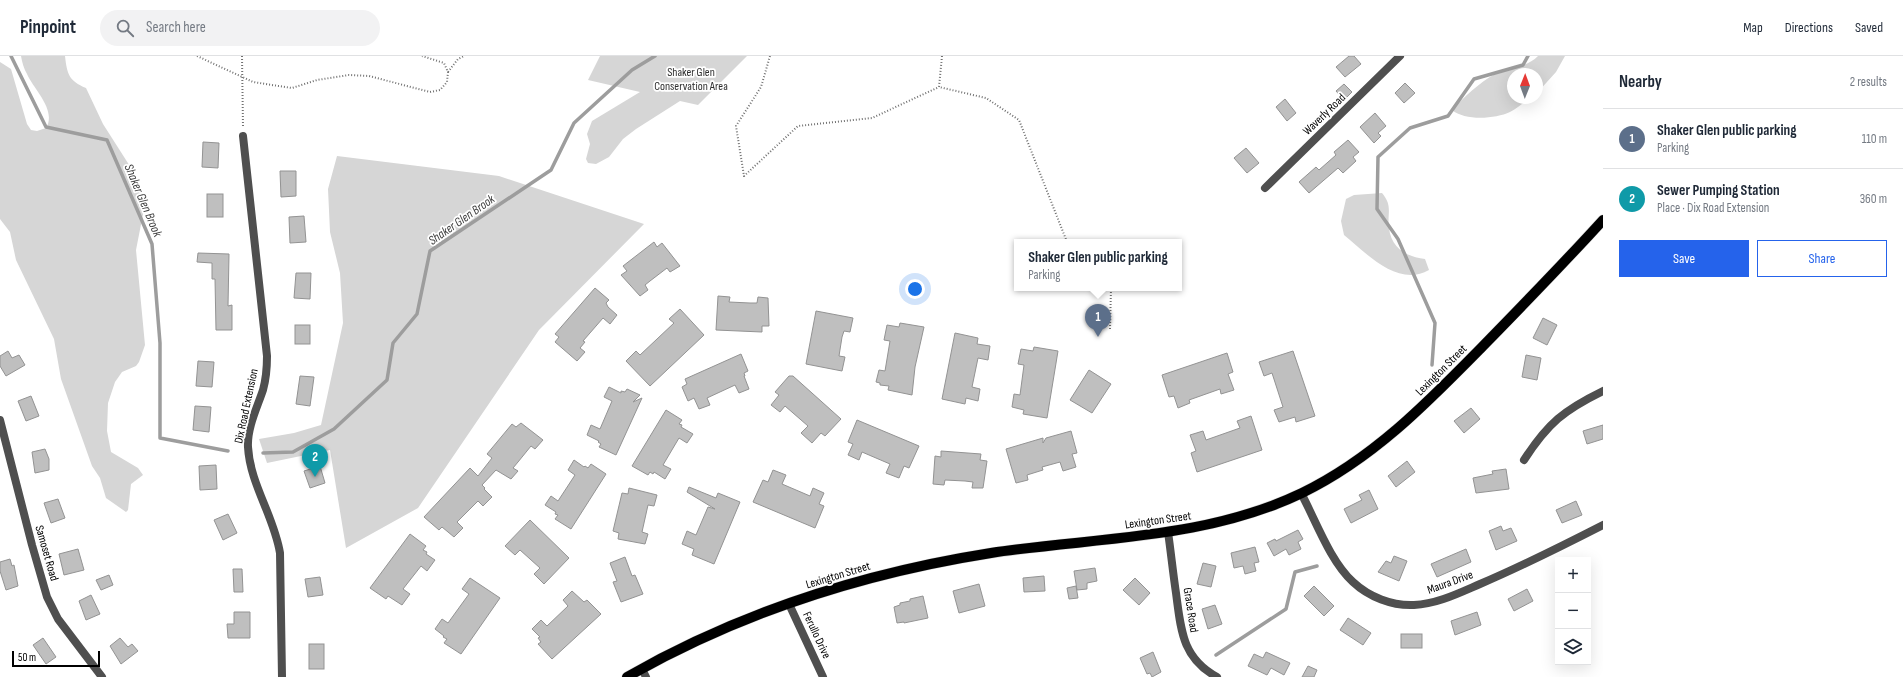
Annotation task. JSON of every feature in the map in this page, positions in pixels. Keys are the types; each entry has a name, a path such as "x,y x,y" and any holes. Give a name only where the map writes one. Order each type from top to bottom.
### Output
{"main road":[{"name":"Lexington Street","path":"627,677 644,673 701,639 789,604 870,578 947,561 1026,548 1168,532 1228,520 1256,512 1301,493 1348,467 1379,445 1406,422 1509,320 1603,220"}],"street":[{"name":"Waverly Road","path":"1265,188 1400,56"},
{"name":"Dix Road Extension","path":"243,136 267,356 264,383 251,426 248,447 255,479 277,539 280,553 282,677"},
{"path":"1524,460 1535,443 1556,419 1568,409 1603,391"},
{"name":"Samoset Road","path":"0,420 47,597 58,619 102,677"},
{"name":"Maura Drive","path":"1301,493 1345,575 1371,595 1391,603 1424,604 1445,599 1527,563 1603,525"},
{"name":"Grace Road","path":"1168,532 1183,640 1192,656 1200,666 1217,677"},
{"name":"Ferullo Drive","path":"789,604 823,677"}],"path":[{"path":"197,56 252,82 292,88 317,80 349,75 369,76 430,92 440,90 448,82 448,72 444,63 422,56"},
{"path":"242,56 243,136"},
{"path":"448,72 458,59 464,56"},
{"path":"770,56 761,87 736,126 744,176 798,126 872,118 939,87 986,98 1019,120 1066,239"},
{"path":"939,87 942,56"},
{"path":"1110,329 1111,291"}],"green space":[{"path":"21,56 65,56 68,72 72,80 86,88 103,124 133,171 145,204 136,250 145,345 136,366 122,372 115,382 108,403 107,431 111,452 138,468 143,475 131,484 128,510 126,512 106,498 100,478 92,466 61,379 54,339 16,260 10,232 0,219 0,62 11,69 27,124 31,130 37,131 46,128 49,121 47,107 30,80 23,65"},
{"name":"Shaker Glen Conservation Area","path":"600,56 747,56 698,105 680,101 636,129 623,139 609,157 596,164 588,163 586,159 590,144 587,134 592,121 640,92 588,80"},
{"path":"1538,56 1565,56 1556,72 1543,86 1543,68 1515,68 1533,60"},
{"path":"1507,70 1507,104 1522,104 1504,114 1480,118 1464,116 1452,110 1472,90 1495,74"},
{"path":"337,156 499,176 644,224 539,330 418,508 346,548 330,450 267,463 259,439 294,433 321,425 343,323 340,273 330,232 328,189"},
{"path":"1382,193 1389,206 1389,228 1393,241 1406,254 1425,259 1429,270 1417,274 1406,275 1394,272 1372,259 1344,235 1341,221 1346,199 1354,195"}],"building":[{"path":"1349,56 1354,56 1361,64 1345,77 1336,67"},
{"path":"1405,83 1415,93 1404,103 1395,93"},
{"path":"1344,84 1352,92 1344,100 1336,91"},
{"path":"1285,99 1296,113 1287,121 1276,107"},
{"path":"1375,113 1386,126 1378,133 1381,136 1374,143 1360,127"},
{"path":"1348,140 1359,152 1353,157 1356,161 1343,173 1338,168 1309,193 1299,182 1316,167 1319,170 1336,155 1334,152"},
{"path":"203,142 219,143 218,168 202,167"},
{"path":"1246,148 1259,163 1247,173 1234,158"},
{"path":"280,171 296,171 296,196 281,197"},
{"path":"207,194 223,194 223,217 207,217"},
{"path":"304,216 306,242 290,243 289,217"},
{"path":"654,242 657,247 662,243 680,266 670,272 667,268 645,285 648,290 640,296 621,275 627,271 623,266"},
{"path":"198,253 229,254 228,306 232,305 232,330 216,330 215,279 212,279 212,263 197,262"},
{"path":"296,273 311,273 310,299 294,298"},
{"path":"595,288 609,300 606,303 608,307 617,315 610,324 603,318 583,341 585,342 580,348 585,352 577,361 555,342 559,337 555,334"},
{"path":"718,296 730,297 729,302 750,303 757,303 758,297 768,298 769,326 762,326 762,332 716,330"},
{"path":"680,309 704,335 650,386 626,361 636,351 640,355 674,323 669,319"},
{"path":"816,311 853,318 850,332 844,331 842,337 839,356 845,357 842,371 806,364"},
{"path":"1543,318 1557,325 1547,345 1533,338"},
{"path":"900,323 924,327 915,367 912,395 888,390 889,386 880,385 880,383 876,382 879,370 885,371 890,341 884,340 887,325 899,327"},
{"path":"295,325 310,325 310,344 295,344"},
{"path":"955,333 978,338 977,344 990,346 988,360 978,358 972,387 980,389 978,401 966,398 965,404 942,399"},
{"path":"1034,347 1058,351 1047,418 1023,414 1024,410 1012,407 1014,394 1020,395 1024,365 1018,364 1021,349 1033,351"},
{"path":"8,351 12,358 19,355 25,365 6,376 0,366 0,356"},
{"path":"1293,351 1315,416 1296,422 1295,417 1279,422 1274,410 1283,407 1272,373 1264,376 1259,362"},
{"path":"1227,353 1233,372 1228,374 1234,390 1221,394 1220,389 1189,400 1190,403 1178,408 1174,396 1169,397 1162,375"},
{"path":"741,354 748,371 744,373 744,376 749,389 739,393 735,385 707,398 710,405 699,409 694,398 688,401 682,387 687,384 685,379"},
{"path":"1526,355 1541,358 1537,380 1522,377"},
{"path":"198,361 214,362 212,387 196,386"},
{"path":"1089,370 1111,384 1092,413 1070,400"},
{"path":"300,376 314,377 310,406 296,404"},
{"path":"789,376 793,376 841,419 825,436 821,433 812,443 801,433 808,426 785,406 780,412 771,405 779,395 775,392"},
{"path":"609,387 621,393 621,391 625,392 627,389 640,395 633,402 642,398 616,455 599,447 601,444 598,442 599,441 587,435 591,425 600,429 612,401 604,397"},
{"path":"31,396 39,416 26,421 18,401"},
{"path":"195,406 211,407 209,432 193,430"},
{"path":"1471,408 1480,419 1464,433 1454,421"},
{"path":"666,410 682,420 679,424 682,425 681,427 693,434 687,443 679,438 663,465 671,469 665,479 654,472 653,474 650,472 648,475 632,466"},
{"path":"1251,416 1262,450 1197,472 1191,453 1196,451 1190,435 1203,431 1206,440 1240,428 1237,421"},
{"path":"857,420 919,446 909,468 904,466 899,478 886,473 890,464 862,452 859,460 848,455 853,444 848,442"},
{"path":"521,423 543,440 535,449 531,446 513,468 518,471 511,479 496,470 482,485 492,497 483,506 478,501 457,522 463,528 454,537 442,527 439,530 424,517 470,468 478,476 492,458 487,454 512,424 516,427"},
{"path":"1603,425 1603,439 1587,444 1583,431"},
{"path":"1071,431 1077,453 1072,454 1076,467 1063,471 1060,462 1042,467 1043,470 1027,475 1028,480 1016,483 1006,449 1043,438 1043,443 1046,438"},
{"path":"45,449 49,459 49,470 35,473 32,452"},
{"path":"941,451 981,454 980,460 987,461 983,488 972,488 973,482 965,481 945,480 944,485 933,484 935,456 941,457"},
{"path":"574,460 588,468 591,464 606,474 571,529 555,519 558,515 555,514 556,512 545,505 551,496 558,501 575,475 568,470"},
{"path":"1407,461 1415,472 1396,487 1388,476"},
{"path":"216,465 217,489 200,490 199,466"},
{"path":"320,466 325,483 310,488 304,471"},
{"path":"1506,469 1509,489 1476,493 1473,478 1493,474 1492,471"},
{"path":"773,470 786,475 782,484 810,496 813,488 824,493 819,504 824,506 815,528 753,502 763,480 768,482"},
{"path":"689,487 716,498 718,493 740,502 714,564 692,555 694,549 682,544 687,531 696,535 708,507 715,509 687,492"},
{"path":"629,488 657,495 654,506 648,505 642,532 648,534 645,544 618,539 619,533 613,531 622,493 628,494"},
{"path":"1369,490 1378,509 1351,523 1344,509 1362,500 1359,495"},
{"path":"58,499 65,518 51,523 44,503"},
{"path":"1576,501 1582,515 1562,523 1556,510"},
{"path":"228,514 237,533 223,540 214,520"},
{"path":"530,520 569,558 544,584 534,574 540,568 520,550 515,555 505,546"},
{"path":"1501,526 1503,531 1511,528 1517,541 1496,550 1489,531"},
{"path":"1298,530 1303,539 1298,542 1301,549 1289,555 1286,549 1274,556 1267,543 1275,539 1276,541"},
{"path":"410,534 426,546 423,550 435,560 427,571 421,566 403,589 410,594 402,605 388,596 386,599 370,588"},
{"path":"1255,547 1259,562 1254,563 1256,571 1245,574 1243,566 1234,568 1231,553"},
{"path":"78,549 84,570 64,575 59,554"},
{"path":"1466,549 1471,562 1437,577 1431,564"},
{"path":"1394,556 1407,561 1399,581 1378,572 1386,561 1391,563"},
{"path":"625,557 632,576 635,575 643,594 621,602 613,582 617,581 610,563"},
{"path":"10,559 12,566 14,565 18,586 6,590 0,571 0,562"},
{"path":"1203,563 1216,566 1211,587 1197,584"},
{"path":"1095,568 1097,581 1087,583 1087,589 1077,590 1074,571"},
{"path":"233,569 242,569 243,592 234,592"},
{"path":"109,575 113,585 101,590 96,580"},
{"path":"1044,576 1045,591 1024,592 1023,578"},
{"path":"320,577 323,595 308,597 305,579"},
{"path":"470,578 500,598 461,654 444,643 447,639 435,629 442,619 448,623 469,594 462,589"},
{"path":"1135,578 1150,593 1139,605 1123,590"},
{"path":"979,584 985,606 959,613 953,591"},
{"path":"1076,586 1078,598 1069,599 1067,588"},
{"path":"1314,586 1334,606 1324,616 1304,596"},
{"path":"1527,589 1533,601 1514,611 1508,599"},
{"path":"572,591 584,602 587,600 601,614 552,659 538,644 541,642 538,638 540,637 532,629 541,620 547,626 568,606 563,600"},
{"path":"91,595 100,614 86,620 79,601"},
{"path":"923,596 928,618 897,623 894,607 900,605 900,603 910,601 910,599"},
{"path":"1215,605 1222,624 1208,629 1202,609"},
{"path":"234,612 250,612 250,638 228,638 227,624 234,624"},
{"path":"1477,612 1481,625 1455,635 1451,621"},
{"path":"1348,618 1371,633 1363,645 1340,630"},
{"path":"1401,634 1422,634 1422,648 1401,648"},
{"path":"43,638 56,657 46,664 33,645"},
{"path":"120,638 128,647 132,644 138,651 121,664 110,646"},
{"path":"309,644 324,644 324,669 309,669"},
{"path":"1153,652 1161,672 1152,677 1150,673 1147,674 1140,658"},
{"path":"1266,652 1290,663 1284,675 1271,668 1267,675 1248,666 1254,654 1263,658"},
{"path":"1308,666 1317,670 1314,677 1302,677"}],"waterway":[{"name":"Shaker Glen Brook","path":"11,56 46,127 107,140 152,244 160,343 160,438 228,451"},
{"name":"Shaker Glen Brook","path":"263,453 293,452 334,429 387,380 393,343 417,314 430,251 551,170 574,123 632,70 655,56"},
{"path":"1432,365 1435,323 1398,239 1377,209 1378,157 1410,128 1448,116 1474,79 1523,65 1528,56"},
{"path":"1216,655 1286,609 1295,572 1317,566"}],"place":[{"name":"Shaker Glen public parking","path":"1098,337"},
{"name":"Sewer Pumping Station","path":"315,477"}]}
